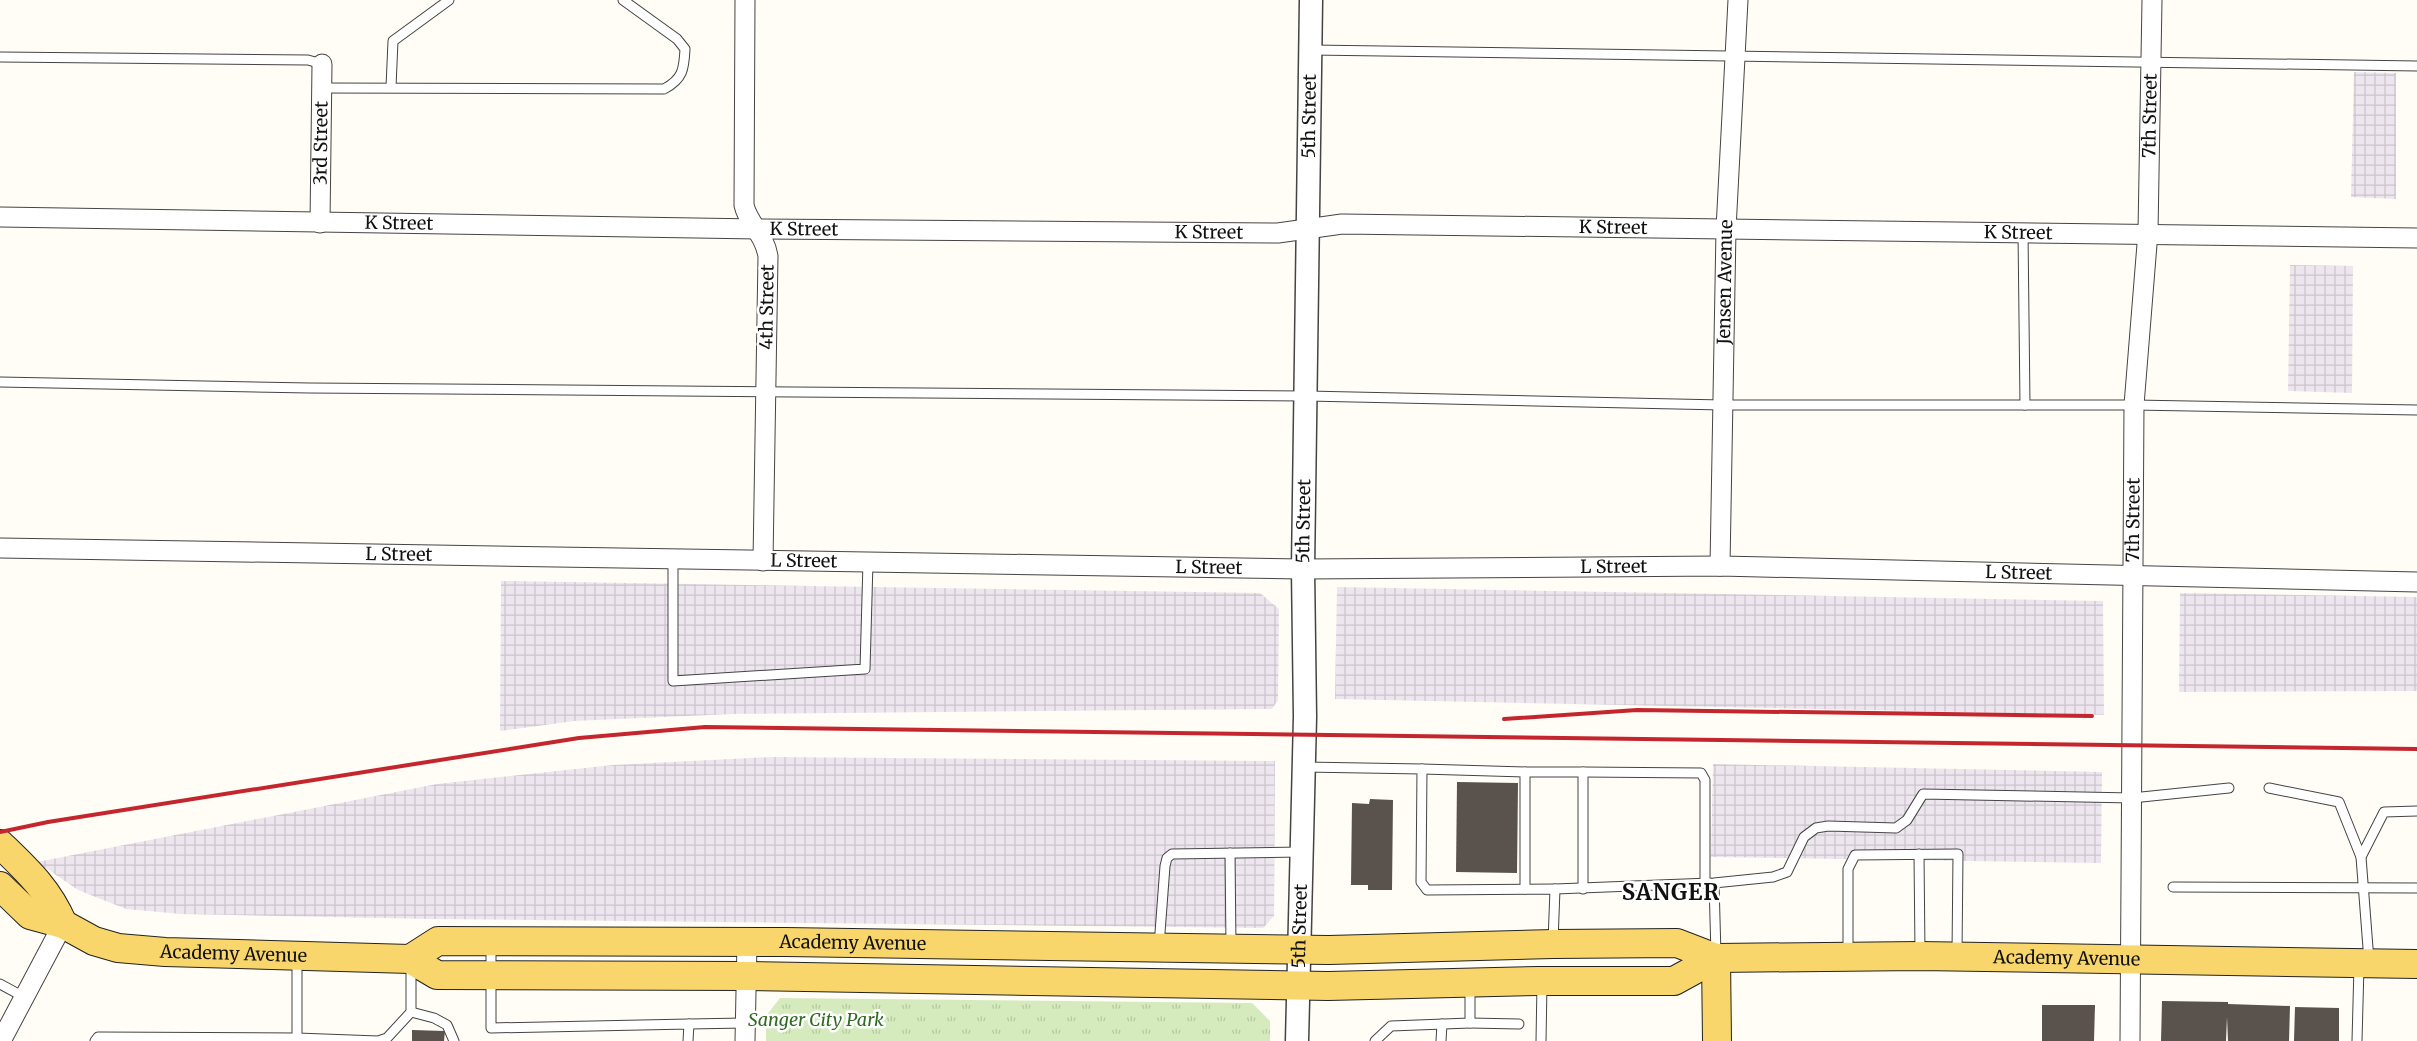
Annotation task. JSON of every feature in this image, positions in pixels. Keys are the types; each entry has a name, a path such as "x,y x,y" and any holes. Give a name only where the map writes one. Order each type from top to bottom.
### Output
{"main road":[{"path":"0,844 40,883 55,905 63,924"},
{"name":"Academy Avenue","path":"0,886 30,916 63,924 94,941 118,948 165,952 410,960 436,975 746,976 1298,985 1674,981 1716,958"},
{"name":"Academy Avenue","path":"410,960 438,941 747,942 1299,950 1677,943 1716,958 1920,956 2417,964"},
{"path":"994,981 1032,964 1087,963 1095,960 1102,948"},
{"path":"1716,958 1717,1041"}],"street":[{"name":"4th Street","path":"746,0 744,205 746,214 758,229 766,245 768,256 763,561"},
{"name":"5th Street","path":"1297,1041 1305,716 1303,569 1307,396 1311,0"},
{"name":"Jensen Avenue","path":"1720,566 1726,229 1738,0"},
{"name":"7th Street","path":"2130,1041 2134,405 2148,232 2152,0"},
{"name":"3rd Street","path":"320,223 322,64"},
{"name":"K Street","path":"0,218 758,229 1278,233 1342,224 2148,232 2417,238"},
{"name":"L Street","path":"0,548 1303,569 1720,566 2417,582"},
{"path":"1,1041 63,924"},
{"path":"745,1032 747,942"}],"lane":[{"path":"391,87 393,41 449,0"},
{"path":"322,88 664,88 677,82 684,66 685,49 677,39 623,0"},
{"path":"1311,50 2417,66"},
{"path":"0,57 308,60 322,64"},
{"path":"2023,232 2025,405"},
{"path":"0,382 309,388 1307,396 1723,405 2134,405 2417,410"},
{"path":"673,559 673,681 865,668 868,562"},
{"path":"1303,767 1526,772 1701,773 1705,780 1709,883 1716,958"},
{"path":"1422,769 1421,882 1427,890 1583,890 1709,883 1773,877 1787,872 1804,837 1816,828 1828,826 1896,828 1907,820 1922,794 2132,798 2229,788"},
{"path":"1525,889 1526,772"},
{"path":"1583,772 1583,890"},
{"path":"2269,788 2339,802 2361,857 2364,964 2357,1041"},
{"path":"2361,857 2384,812 2417,811"},
{"path":"1159,949 1167,858 1172,854 1302,852"},
{"path":"1230,853 1231,949"},
{"path":"1919,854 1920,956"},
{"path":"1848,957 1848,868 1855,855 1958,854 1957,957"},
{"path":"2173,887 2417,888"},
{"path":"1553,944 1555,889"},
{"path":"491,942 491,1028 688,1024 745,1032"},
{"path":"297,955 297,1039"},
{"path":"95,1041 98,1037 378,1041 387,1038 411,1012 410,960"},
{"path":"1541,1041 1542,981"},
{"path":"1470,982 1470,1023"},
{"path":"0,984 24,997"},
{"path":"411,1012 434,1018 448,1025 454,1041"},
{"path":"1375,1041 1391,1026 1470,1023 1519,1024"},
{"path":"688,1024 688,1041"},
{"path":"1441,1041 1442,1024"}],"shaded area":[{"path":"2354,72 2396,73 2396,199 2351,197"},
{"path":"2290,265 2353,266 2352,393 2288,391"},
{"path":"501,581 1260,593 1279,609 1278,700 1272,709 732,714 574,721 500,731"},
{"path":"1337,587 2103,601 2104,715 1335,699"},
{"path":"2180,593 2417,597 2417,691 2179,692"},
{"path":"771,757 1275,761 1274,916 1263,928 431,919 181,914 126,909 78,890 37,862 437,784 613,765"},
{"path":"1713,764 2102,772 2101,863 1711,857"}],"green space":[{"name":"Sanger City Park","path":"780,998 1252,1003 1270,1021 1270,1041 766,1041 766,1016"}],"building":[{"path":"1457,782 1518,783 1517,873 1456,872"},
{"path":"1370,799 1393,800 1392,890 1368,890 1368,885 1351,885 1352,803 1369,804"},
{"path":"2162,1001 2228,1002 2228,1004 2290,1006 2289,1041 2228,1041 2227,1017 2226,1041 2161,1041"},
{"path":"2042,1005 2095,1005 2094,1041 2042,1041"},
{"path":"2295,1007 2339,1008 2339,1041 2294,1041"},
{"path":"412,1030 445,1031 444,1041 412,1041"}],"railway":[{"path":"1504,719 1637,710 2092,716"},
{"path":"0,832 48,822 579,738 705,727 2417,749"}],"district":[{"name":"SANGER","path":"1671,892"}]}
